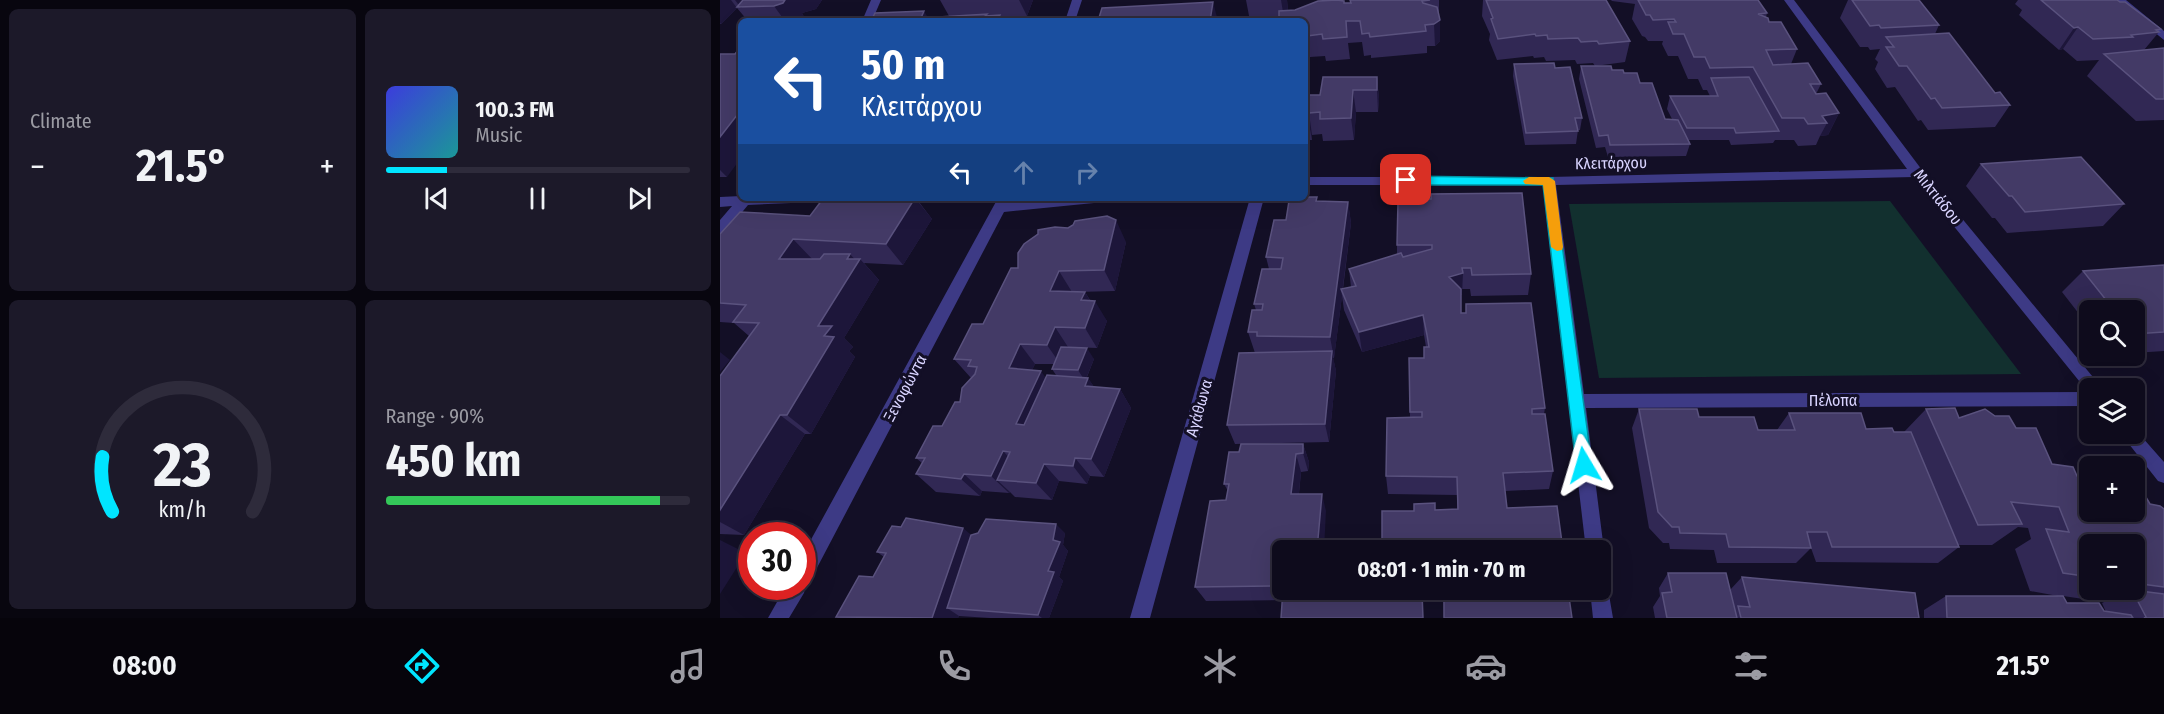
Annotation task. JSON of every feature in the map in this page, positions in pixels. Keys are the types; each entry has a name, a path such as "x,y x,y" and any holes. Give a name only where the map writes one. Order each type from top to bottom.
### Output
{"street":[{"path":"868,18 876,0"},
{"path":"1071,18 1077,0"},
{"name":"Μιλτιάδου","path":"1789,0 1917,173 2086,378"},
{"path":"2120,0 2164,37"},
{"name":"Κλειτάρχου","path":"1308,181 1549,181 1917,173"},
{"path":"1549,181 1594,540"},
{"path":"720,202 738,201"},
{"path":"720,229 745,201"},
{"path":"1003,203 1039,201"},
{"name":"Αγάθωνα","path":"1140,618 1256,201"},
{"name":"Ξενοφώντα","path":"816,550 1003,203"},
{"name":"Πέλοπα","path":"1576,400 2079,399"},
{"path":"2139,444 2164,475"},
{"path":"778,618 789,600"},
{"path":"1601,600 1603,618"}],"green space":[{"path":"1890,201 2021,374 1599,378 1569,204"}],"building":[{"path":"743,0 785,0 774,6 737,7"},
{"path":"1337,0 1351,3 1350,0 1430,0 1422,1 1437,7 1440,20 1434,24 1425,25 1426,31 1370,37 1369,33 1362,34 1360,21 1346,21 1347,37 1323,39 1322,34 1308,36 1308,18 1279,18 1279,11 1295,10 1318,1"},
{"path":"1486,0 1606,0 1630,41 1599,44 1597,41 1581,42 1578,38 1548,39 1547,35 1536,36 1535,34 1498,39"},
{"path":"1638,0 1758,0 1767,13 1758,14 1768,18 1769,22 1781,22 1797,49 1766,50 1773,65 1808,63 1821,84 1810,84 1816,94 1826,93 1839,113 1822,116 1827,123 1808,124 1804,118 1782,118 1753,67 1710,68 1705,57 1694,57 1684,34 1673,34 1668,22 1676,22 1674,19 1653,20 1650,15 1646,15"},
{"path":"1852,0 1919,0 1939,25 1881,28 1879,25 1870,26"},
{"path":"2041,0 2117,0 2125,2 2161,29 2156,30 2159,32 2131,35 2133,37 2093,39 2078,27 2074,28"},
{"path":"1213,2 1210,18 1099,18 1102,8"},
{"path":"924,11 921,18 872,18 875,13"},
{"path":"987,14 985,16 1000,15 998,18 921,18"},
{"path":"1949,33 1995,93 2000,92 2010,105 1942,108 1935,98 1931,99 1907,66 1899,66 1886,47 1894,47 1886,37"},
{"path":"2164,48 2164,99 2156,99 2104,54"},
{"path":"738,50 738,114 720,137 720,54 735,54"},
{"path":"1554,63 1555,68 1570,67 1582,118 1575,118 1578,131 1526,133 1514,64"},
{"path":"1581,66 1611,66 1612,70 1637,73 1640,83 1652,83 1665,119 1678,120 1690,144 1610,145 1608,135 1599,136"},
{"path":"1323,77 1377,77 1377,90 1353,90 1351,118 1320,119 1320,112 1309,113 1308,118 1308,95 1320,95"},
{"path":"1749,77 1779,131 1736,133 1734,128 1687,128 1670,96 1718,96 1711,78"},
{"path":"2081,157 2124,204 2025,212 1981,164"},
{"path":"1522,193 1531,274 1472,275 1471,268 1462,268 1463,273 1449,277 1461,289 1461,313 1466,313 1466,304 1531,303 1545,408 1532,409 1532,414 1545,414 1553,471 1503,473 1507,508 1557,506 1562,540 1382,540 1382,511 1414,511 1414,504 1435,503 1435,510 1458,509 1457,477 1386,476 1387,418 1422,417 1422,412 1410,412 1409,358 1424,358 1424,347 1429,347 1423,315 1359,332 1341,289 1356,286 1349,269 1401,253 1403,257 1432,249 1432,245 1397,245 1398,201 1409,200 1409,194 1420,194 1420,199 1431,199 1431,194"},
{"path":"1308,197 1317,197 1316,201 1348,202 1330,337 1257,336 1257,332 1248,332 1252,310 1262,310 1263,304 1254,304 1262,269 1281,269 1283,258 1266,257 1274,220 1286,220 1289,201 1308,201"},
{"path":"821,201 913,201 886,244 793,239 779,259 820,259 824,254 850,254 847,259 860,259 818,326 832,326 824,336 834,337 787,415 780,415 720,510 720,376 759,323 733,322 746,305 720,303 720,234 740,212 810,216"},
{"path":"1107,216 1116,220 1104,270 1059,271 1050,291 1085,292 1081,300 1095,301 1085,328 1055,327 1047,345 1020,344 1009,368 1041,371 1016,424 1024,425 1047,375 1088,378 1085,386 1120,389 1091,459 1075,458 1073,466 1044,464 1036,483 997,480 1010,452 1003,451 991,476 964,474 961,479 916,474 925,458 916,458 933,426 942,426 955,402 960,402 962,388 975,374 977,367 968,366 971,360 954,359 972,324 983,324 1011,268 1018,268 1018,253 1024,244 1038,234 1038,230 1055,227 1068,228 1075,221"},
{"path":"2164,265 2164,332 2145,333 2145,300 2106,300 2083,271"},
{"path":"1061,347 1087,348 1078,370 1052,369"},
{"path":"1332,351 1325,424 1227,425 1239,353"},
{"path":"1955,408 1959,418 1985,409 1995,416 2009,416 2016,428 2036,428 2052,464 2073,467 2079,476 2079,522 2145,522 2145,496 2150,504 2160,506 2164,509 2164,587 2145,584 2145,534 2079,534 2079,575 2063,573 2046,529 2069,532 2059,507 2011,502 2022,524 1978,525 1926,409"},
{"path":"1639,409 1697,409 1699,417 1754,417 1758,430 1795,430 1789,413 1861,413 1866,429 1892,428 1894,432 1911,432 1959,547 1832,547 1827,532 1807,532 1811,548 1729,547 1726,534 1680,533 1679,527 1672,527 1658,512"},
{"path":"1241,444 1303,444 1303,453 1296,454 1291,494 1322,494 1318,540 1272,540 1272,586 1195,587 1210,501 1226,500 1229,484 1224,484 1229,452 1239,452"},
{"path":"906,518 963,528 932,618 836,617 859,576 873,577 886,553 877,552 892,526 901,527"},
{"path":"986,519 1056,524 1053,540 1060,542 1048,571 1054,572 1038,615 947,608 971,535 978,533"},
{"path":"1668,573 1726,573 1737,618 1667,618 1662,593 1672,592"},
{"path":"1742,577 1915,593 1919,618 1741,618 1738,606 1750,607"},
{"path":"2145,592 2164,594 2164,618 2144,618 2146,617 2137,600 2145,600"},
{"path":"1946,596 2063,596 2067,603 2099,603 2104,611 2131,615 2133,618 1947,618"},
{"path":"1282,600 1422,600 1423,618 1281,618"},
{"path":"1444,600 1569,600 1572,618 1444,618"}],"slow traffic":[{"path":"1529,181 1549,181 1557,247"}],"route":[{"path":"1406,180 1549,181 1584,465"}]}
